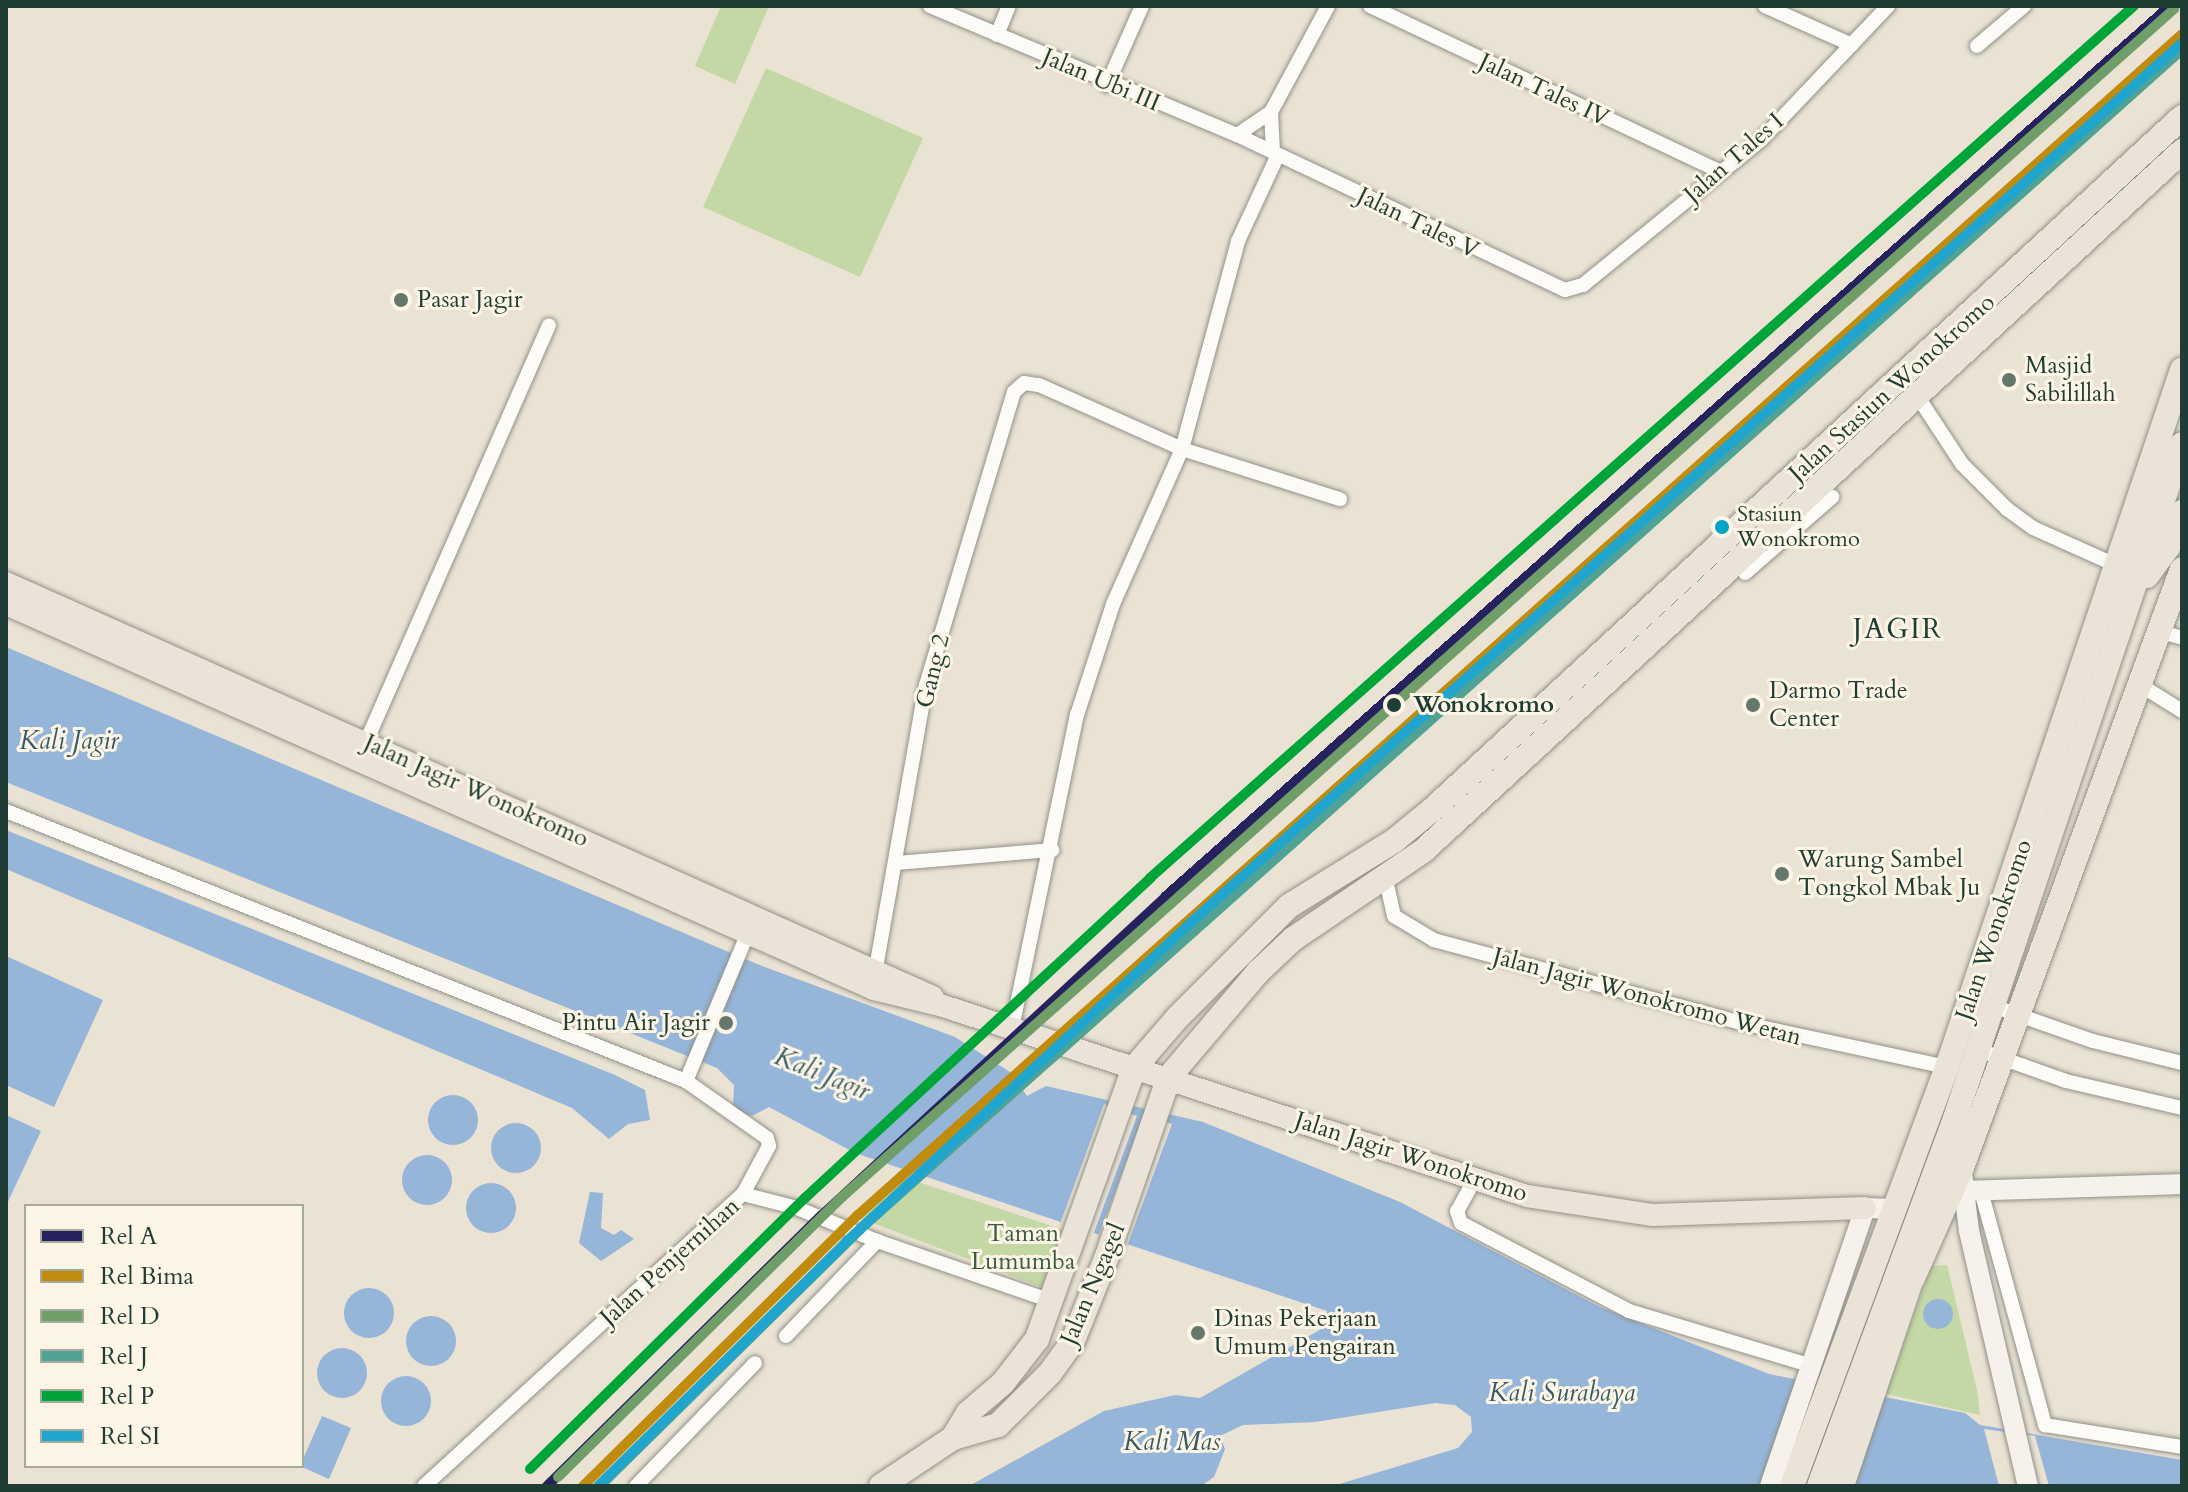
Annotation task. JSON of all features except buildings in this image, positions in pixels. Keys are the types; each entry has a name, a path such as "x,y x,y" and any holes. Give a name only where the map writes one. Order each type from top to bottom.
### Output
{"highway":[{"name":"Jalan Stasiun Wonokromo","path":"1134,1068 1275,918 1394,841 1433,809 2182,117"},
{"name":"Jalan Stasiun Wonokromo","path":"1169,1077 1258,972 1293,939 1423,851 1808,506 1918,397 2172,165 2182,151"},
{"name":"Jalan Wonokromo","path":"1904,1216 1947,1067 2121,557 2149,457 2182,370"},
{"path":"2121,557 2179,452"},
{"path":"2137,587 2179,452"},
{"name":"Jalan Wonokromo","path":"1792,1486 1904,1216 1955,1118 2137,587 2158,564 2182,512"},
{"name":"Jalan Wonokromo","path":"1913,1278 1969,1184 2137,683 2182,569"},
{"name":"Jalan Ngagel","path":"953,1438 968,1413 1003,1383 1037,1339 1054,1302 1134,1068"},
{"name":"Jalan Ngagel","path":"881,1486 953,1438 998,1425 1050,1373 1072,1343 1111,1247 1169,1077"},
{"path":"1904,1216 1913,1278"},
{"name":"Jalan Wonokromo","path":"1819,1486 1835,1381"}],"main road":[{"name":"Jalan Jagir Wonokromo","path":"6,583 366,742 631,870 743,943 874,989 943,1006 1169,1077 1527,1196 1652,1215 1865,1208 1904,1216"},
{"name":"Jalan Jagir Wonokromo","path":"6,604 631,870 876,968 943,1006"},
{"path":"1955,1118 2028,1486"},
{"path":"1969,1184 2182,1184"},
{"path":"1770,1486 1835,1381 1865,1208"},
{"name":"Jalan Wonokromo","path":"1843,1486 1835,1381 1913,1278"}],"street":[{"name":"Jalan Ubi III","path":"930,6 1107,85 1237,135 1275,153"},
{"path":"997,35 1009,6"},
{"path":"1107,85 1142,6"},
{"path":"1237,135 1271,112 1328,6"},
{"name":"Jalan Tales IV","path":"1370,6 1719,171"},
{"path":"1765,6 1852,45"},
{"name":"Jalan Tales I","path":"1565,290 1583,285 1719,171 1761,140 1888,6"},
{"path":"1977,46 2024,6"},
{"path":"1012,1028 1052,850 1077,715 1096,655 1182,449 1238,241 1275,153 1271,112"},
{"name":"Jalan Tales V","path":"1275,153 1565,290"},
{"path":"366,742 549,325"},
{"name":"Gang 2","path":"876,968 897,863 926,685 1014,392 1024,383 1039,385 1182,449"},
{"path":"1918,397 1962,464 2007,509 2033,528 2121,557"},
{"path":"1182,449 1340,499"},
{"path":"1808,506 1832,497"},
{"path":"1745,573 1769,540"},
{"path":"2158,631 2182,638"},
{"path":"2137,683 2182,711"},
{"path":"6,811 688,1075 767,1138 769,1146 743,1194"},
{"path":"897,863 1052,850"},
{"name":"Jalan Jagir Wonokromo Wetan","path":"1385,876 1394,916 1434,940 1737,1022 1947,1067"},
{"path":"688,1075 743,943"},
{"path":"1993,1006 2093,1041 2182,1063"},
{"path":"1979,1050 2066,1081 2182,1108"},
{"path":"1475,1179 1457,1211 1461,1223 1629,1311 1835,1381"},
{"path":"1969,1184 2045,1425 2182,1447"},
{"name":"Jalan Penjernihan","path":"424,1486 743,1194 821,1216 877,1241 1054,1302"},
{"path":"786,1336 877,1241"},
{"path":"636,1486 755,1363"}],"green space":[{"path":"721,6 769,6 735,84 695,66"},
{"path":"766,68 923,138 860,277 703,207"},
{"name":"Taman Lumumba","path":"897,1175 1064,1230 1042,1287 857,1217"},
{"path":"1947,1265 1977,1390 1980,1415 1886,1394 1931,1266"}],"water":[{"name":"Kali Surabaya","path":"6,647 762,966 955,1037 1010,1072 1027,1096 1046,1086 1203,1122 1400,1202 1598,1306 1769,1374 1965,1413 1980,1425 2182,1460 2182,1486 1333,1486 1458,1448 1472,1432 1471,1417 1455,1405 1435,1403 1315,1422 1243,1425 1220,1436 1225,1449 1214,1477 1201,1486 969,1486 1104,1411 1175,1395 1200,1398 1323,1328 1327,1311 855,1153 769,1107 752,1116 733,1109 734,1085 717,1068 6,782"},
{"path":"6,830 615,1075 645,1090 650,1120 628,1124 609,1139 572,1108 6,869"},
{"path":"6,956 103,1000 54,1107 6,1085"},
{"path":"453,1095 471,1102 478,1120 471,1138 453,1145 435,1138 428,1120 435,1102"},
{"path":"6,1115 41,1131 6,1206"},
{"path":"516,1123 534,1130 541,1148 534,1166 516,1173 498,1166 491,1148 498,1130"},
{"path":"427,1155 445,1162 452,1180 445,1198 427,1205 409,1198 402,1180 409,1162"},
{"path":"491,1183 509,1190 516,1208 509,1226 491,1233 473,1226 466,1208 473,1190"},
{"path":"590,1192 603,1193 601,1228 614,1235 621,1230 634,1239 601,1261 579,1243"},
{"path":"369,1288 387,1295 394,1313 387,1331 369,1338 351,1331 344,1313 351,1295"},
{"path":"1938,1299 1949,1303 1953,1314 1949,1325 1938,1329 1927,1325 1923,1314 1927,1303"},
{"path":"431,1316 449,1323 456,1341 449,1359 431,1366 413,1359 406,1341 413,1323"},
{"path":"342,1348 360,1355 367,1373 360,1391 342,1398 324,1391 317,1373 324,1355"},
{"path":"406,1376 424,1383 431,1401 424,1419 406,1426 388,1419 381,1401 388,1383"},
{"path":"322,1416 351,1428 329,1479 304,1468 304,1457"}],"pier":[{"path":"1104,1104 1137,1116 1093,1235 1060,1224"},
{"path":"1144,1114 1172,1124 1127,1246 1098,1237"},
{"path":"1984,1429 2035,1436 2049,1486 1999,1486"}],"rail line":[{"name":"P","path":"530,1469 805,1198 1150,878 2134,6"},
{"name":"A","path":"547,1486 821,1216 1166,896 2170,6"},
{"name":"D","path":"558,1477 842,1197 2174,9"},
{"name":"Bima","path":"583,1486 858,1215 2182,34"},
{"name":"SI","path":"598,1486 846,1242 1190,923 2182,43"},
{"name":"J","path":"600,1486 866,1224 2182,50"}],"place":[{"name":"Pasar Jagir","path":"401,300"},
{"name":"Masjid Sabilillah","path":"2009,380"},
{"name":"Stasiun Wonokromo","path":"1722,527"},
{"name":"Wonokromo","path":"1394,705"},
{"name":"Darmo Trade Center","path":"1753,705"},
{"name":"Warung Sambel Tongkol Mbak Ju","path":"1782,874"},
{"name":"Pintu Air Jagir","path":"726,1023"},
{"name":"Dinas Pekerjaan Umum Pengairan","path":"1198,1333"}],"district":[{"name":"JAGIR","path":"1898,629"}],"water label":[{"name":"Kali Jagir","path":"69,741"},
{"name":"Kali Jagir","path":"822,1074"},
{"name":"Kali Mas","path":"1172,1442"}]}
